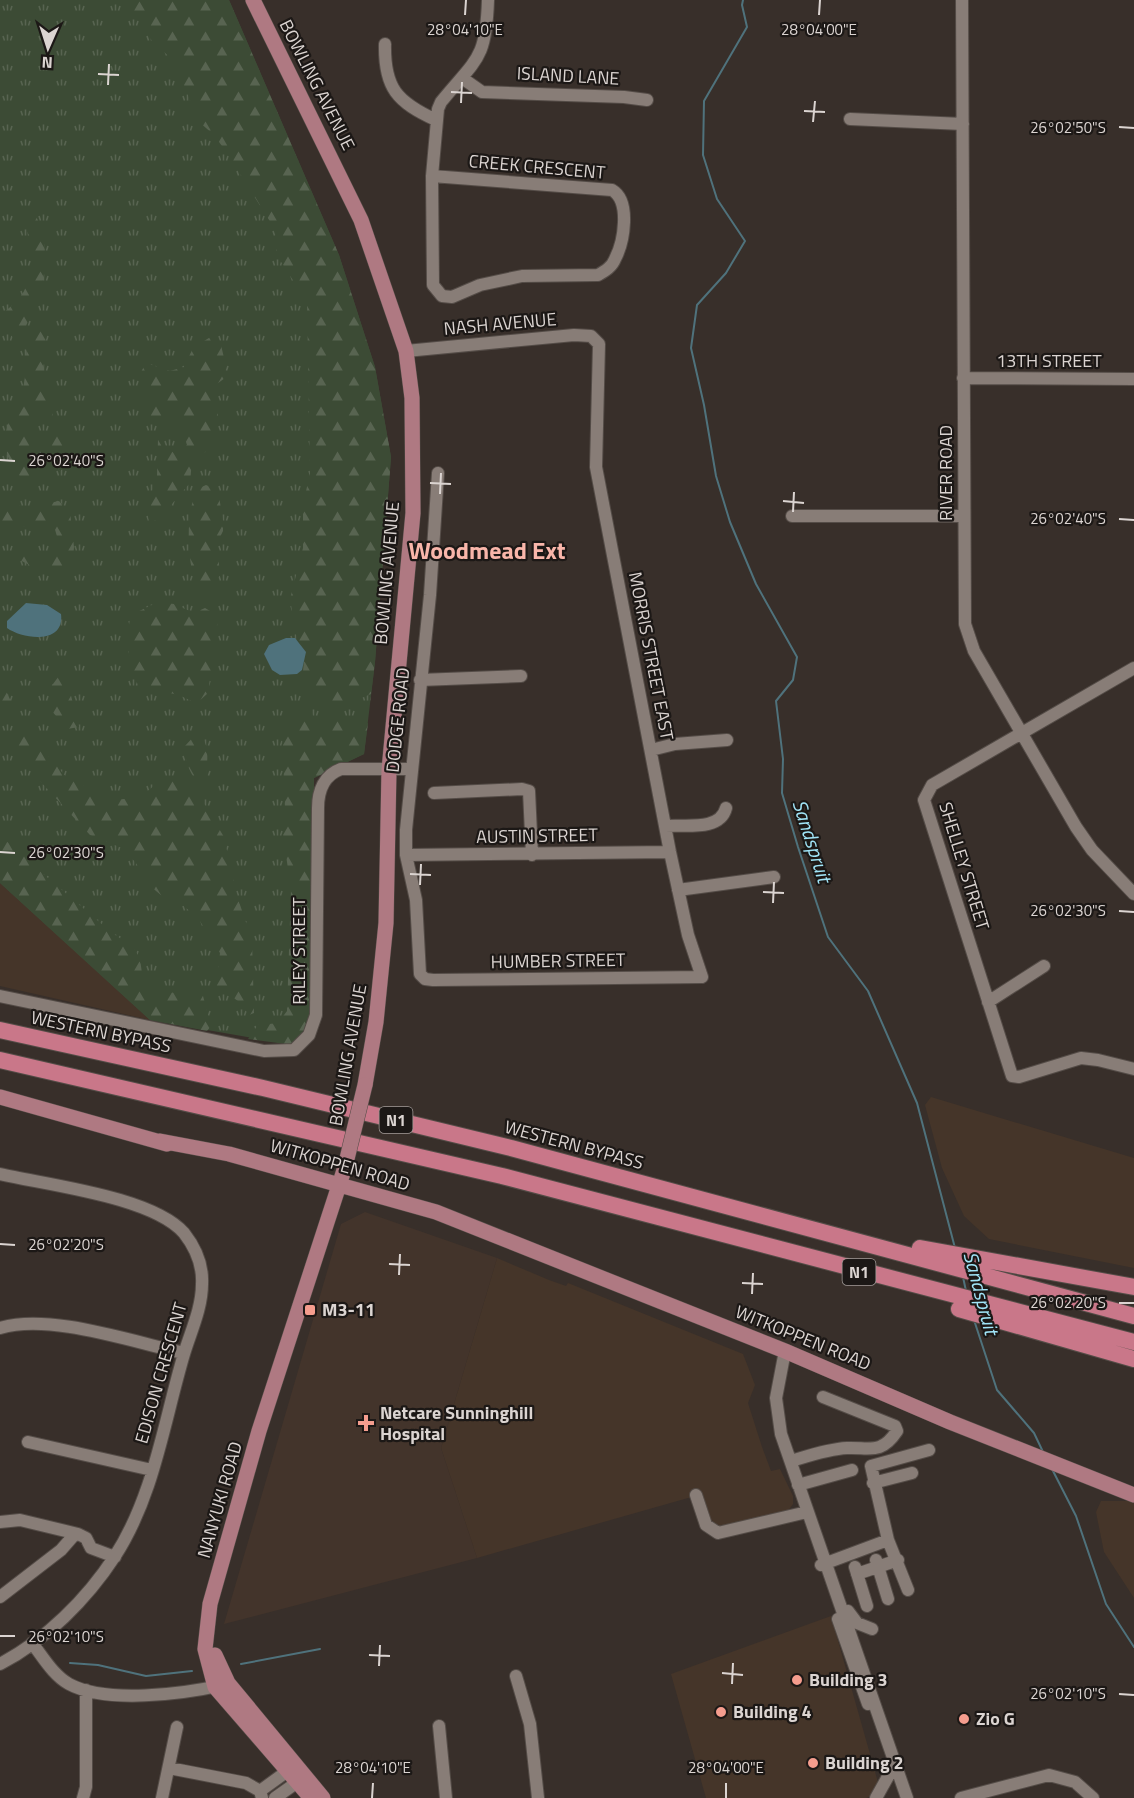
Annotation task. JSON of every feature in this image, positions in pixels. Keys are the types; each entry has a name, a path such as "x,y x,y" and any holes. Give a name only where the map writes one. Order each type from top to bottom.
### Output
{"highway":[{"name":"WESTERN BYPASS","path":"0,1030 263,1088 511,1148 789,1223 1001,1271"},
{"name":"N1","path":"0,1060 502,1176 776,1250 830,1272 1006,1316"},
{"path":"1001,1271 1070,1275 1134,1287"},
{"path":"1001,1271 1134,1316"},
{"path":"1070,1275 1134,1293"},
{"path":"1006,1316 1134,1342"},
{"path":"1006,1316 1134,1359"}],"main road":[{"name":"BOWLING AVENUE","path":"253,0 361,220 406,351 412,398 414,478 389,770 386,923 376,1022 365,1085 340,1185"},
{"path":"264,0 265,27"},
{"name":"WITKOPPEN ROAD","path":"0,1097 160,1141 189,1153 340,1185 435,1212 496,1234 504,1240 785,1351 1134,1495"},
{"name":"NANYUKI ROAD","path":"311,1798 297,1773 260,1725 222,1685 214,1645 221,1596 280,1385 311,1297 340,1185"},
{"name":"WITKOPPEN ROAD","path":"1084,1474 1134,1486"},
{"name":"NANYUKI ROAD","path":"297,1773 323,1798"}],"street":[{"path":"432,176 436,120 441,102 464,77 485,46 488,0"},
{"name":"RIVER ROAD","path":"962,0 966,634 1020,732 1085,841 1134,894"},
{"path":"385,44 387,78 397,96 408,106 436,120"},
{"name":"ISLAND LANE","path":"464,77 487,91 646,100"},
{"path":"850,119 963,123"},
{"name":"CREEK CRESCENT","path":"432,176 612,190 621,197 625,211 616,258 608,269 598,275 522,276 480,285 448,297 438,293 431,278 432,176"},
{"name":"NASH AVENUE","path":"406,351 574,335 586,335 597,339"},
{"name":"MORRIS STREET EAST","path":"597,339 601,357 596,467 670,852 688,934 702,977"},
{"name":"13TH STREET","path":"963,378 1134,379"},
{"name":"DODGE ROAD","path":"418,971 416,900 406,855 411,769 430,595 438,473"},
{"path":"792,516 964,516"},
{"name":"SHELLEY STREET","path":"1134,668 932,785 924,800 1014,1078 1081,1058 1134,1069"},
{"path":"420,680 521,676"},
{"path":"651,750 675,744 727,740"},
{"name":"RILEY STREET","path":"0,996 264,1051 294,1050 309,1035 316,1015 319,794 327,778 341,769 411,769"},
{"path":"434,793 522,789 529,791 532,855"},
{"path":"665,826 712,824 728,814"},
{"name":"AUSTIN STREET","path":"406,855 670,852"},
{"path":"678,890 774,877"},
{"path":"988,1002 1044,966"},
{"name":"HUMBER STREET","path":"418,971 422,977 433,980 702,977"},
{"name":"EDISON CRESCENT","path":"0,1174 142,1206 176,1225 193,1245 202,1282 201,1297 152,1470 139,1510 115,1557 84,1597 32,1643 0,1664"},
{"path":"0,1328 27,1323 53,1324 184,1353"},
{"path":"785,1351 776,1398 778,1420 860,1685 875,1719 881,1726"},
{"path":"790,1461 847,1448 866,1450 884,1445 897,1431 895,1426 823,1397"},
{"path":"28,1442 152,1470"},
{"path":"908,1590 898,1560 888,1540 873,1483 872,1464 929,1450"},
{"path":"798,1485 852,1470"},
{"path":"873,1483 912,1473"},
{"path":"696,1495 706,1525 718,1533 807,1512"},
{"path":"0,1522 21,1520 75,1534 86,1538 89,1546 97,1551 115,1557"},
{"path":"0,1597 61,1550 75,1534"},
{"path":"823,1561 888,1540"},
{"path":"867,1606 856,1571 877,1563 898,1560"},
{"path":"823,1561 853,1620 872,1629"},
{"path":"877,1563 888,1599"},
{"path":"834,1583 907,1798"},
{"path":"32,1643 61,1679 87,1690 157,1696 222,1685"},
{"path":"516,1676 530,1724 538,1798"},
{"path":"83,1798 86,1787 87,1690"},
{"path":"439,1726 446,1798"},
{"path":"162,1798 177,1727"},
{"path":"876,1798 895,1764"},
{"path":"168,1768 246,1783 261,1795 297,1773"},
{"path":"275,1798 297,1773"},
{"path":"961,1798 998,1793 1032,1777 1056,1775 1075,1782 1094,1798"}],"shaded area":[{"path":"0,883 76,952 150,1020 0,986"},
{"path":"931,1097 1134,1158 1134,1268 989,1239 964,1216 942,1168 925,1105"},
{"name":"Netcare Sunninghill Hospital","path":"365,1212 497,1258 441,1448 477,1558 224,1624 341,1224"},
{"path":"497,1258 566,1286 568,1283 743,1354 755,1385 748,1403 762,1447 771,1471 780,1469 793,1496 793,1504 788,1511 719,1528 708,1516 701,1497 688,1498 477,1558 441,1448"},
{"path":"1101,1501 1134,1501 1134,1598 1104,1552 1096,1512"},
{"path":"831,1616 881,1793 866,1798 706,1798 671,1674"}],"green space":[{"path":"0,0 229,0 339,255 375,367 391,457 375,662 364,754 314,778 313,1027 293,1045 150,1020 0,883"},
{"path":"126,0 229,0 339,255 375,367 391,457 371,694 351,702 333,704 325,702 309,691 302,681 304,661 301,643 297,640 290,599 303,548 303,504 310,474 307,302 276,254 276,231 227,153 214,135 198,121 175,62 152,41"},
{"path":"27,216 36,216 42,232 45,264 34,310 18,339 13,338 5,323 4,313 19,298 30,276 31,256"},
{"path":"45,311 48,320 43,370 53,412 52,418 37,421 33,431 35,438 44,444 52,440 57,428 64,428 70,439 71,451 68,461 60,471 50,458 34,465 32,470 35,480 31,487 26,486 12,464 5,441 7,427 23,388 30,328 35,319"},
{"path":"212,336 220,341 225,362 225,378 214,386 218,408 215,439 202,455 192,460 190,483 158,520 149,522 147,509 157,476 158,439 176,455 187,445 178,417 150,418 141,372 146,363 170,371 184,367 193,348"},
{"path":"206,485 218,490 223,531 217,543 220,575 209,598 201,599 190,559 189,529 190,514 197,489"},
{"path":"0,497 6,502 20,506 59,501 70,512 74,547 72,573 54,578 18,559 12,548 23,544 32,552 41,555 62,554 54,526 27,527 0,522"},
{"path":"158,602 174,604 194,613 205,608 215,614 218,619 208,693 196,704 170,693 157,692 143,695 134,676 128,646 131,615"},
{"path":"59,676 66,676 79,727 67,729 51,710 47,684 53,684"},
{"path":"0,678 14,708 11,718 5,722 0,720"},
{"path":"304,708 311,709 313,717 368,723 364,754 314,778 313,1027 293,1045 248,1039 262,1019 269,1024 278,1023 287,1011 291,890 283,834 285,809 282,729 300,721"},
{"path":"22,724 66,777 115,800 141,797 157,783 178,774 191,782 224,837 237,896 252,940 254,1013 249,1015 236,999 216,992 211,980 218,969 220,953 198,918 179,902 162,896 149,885 136,863 122,848 90,835 16,755 10,734"},
{"path":"196,734 204,741 207,752 207,776 203,779 193,776 186,758 185,746"},
{"path":"0,838 27,853 34,866 111,932 134,948 140,959 144,988 159,993 188,992 203,996 211,1026 207,1031 150,1020 0,883"}],"water":[{"path":"26,603 47,605 61,614 61,624 57,631 42,637 33,637 7,628 7,621"},
{"path":"286,638 295,638 306,652 302,670 297,674 280,675 272,670 264,654 269,645"}],"waterway":[{"name":"Sandspruit","path":"743,0 747,27 704,101 703,155 717,199 745,241 726,273 697,305 691,348 704,405 716,476 730,522 756,584 797,657 793,680 776,701 783,759 782,793 828,937 868,991 917,1103 955,1248"},
{"name":"Sandspruit","path":"963,1277 966,1291"},
{"name":"Sandspruit","path":"974,1320 997,1390 1034,1433 1044,1454"},
{"name":"Sandspruit","path":"1052,1469 1076,1516 1106,1604 1134,1647"},
{"path":"241,1664 320,1649"},
{"path":"70,1663 98,1665 146,1676 192,1671"}],"place":[{"name":"M3-11","path":"310,1310"},
{"name":"Netcare Sunninghill Hospital","path":"366,1423"},
{"name":"Building 3","path":"797,1680"},
{"name":"Building 4","path":"721,1712"},
{"name":"Zio G","path":"964,1719"},
{"name":"Building 2","path":"813,1763"}],"district":[{"name":"Woodmead Ext","path":"487,551"}]}
